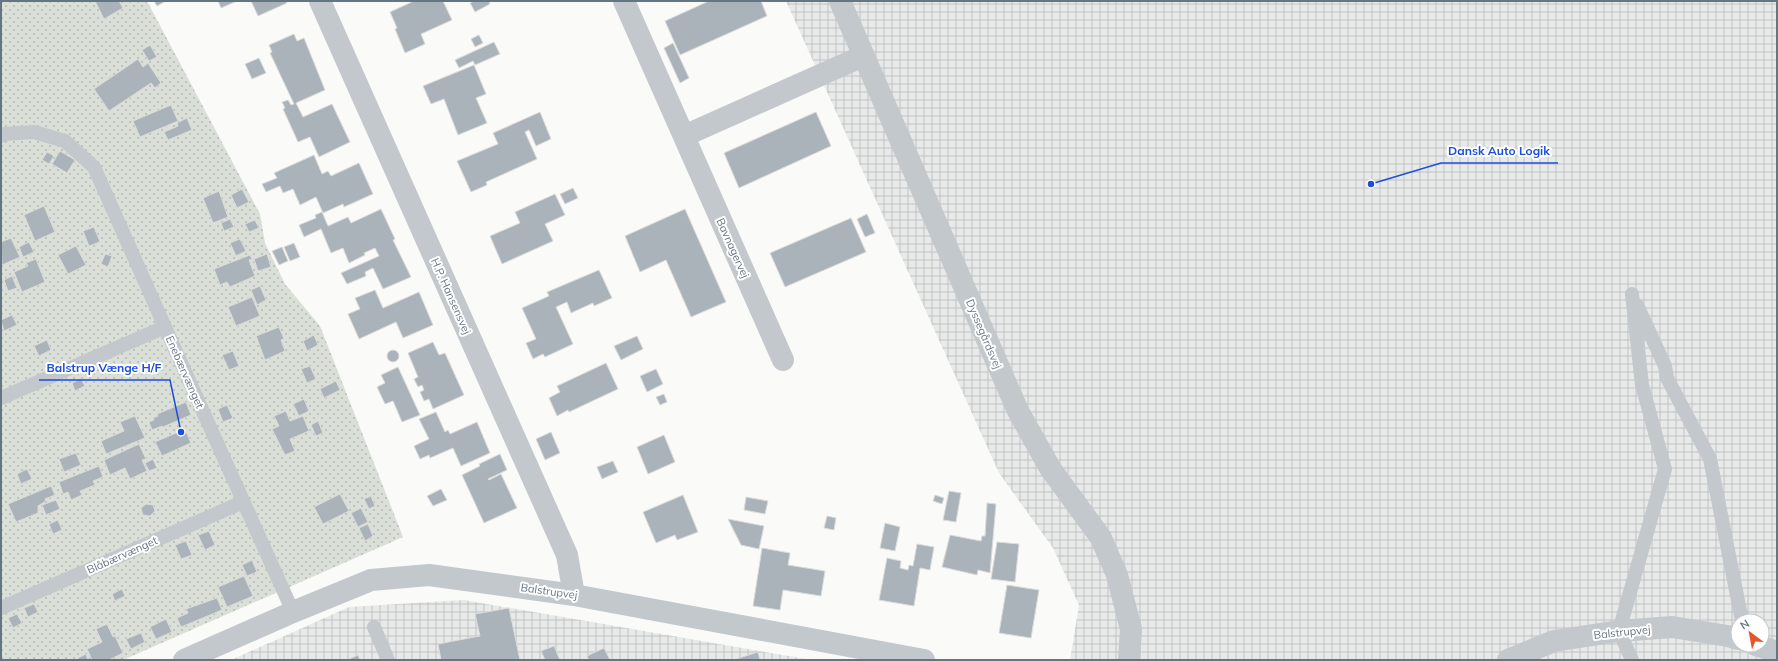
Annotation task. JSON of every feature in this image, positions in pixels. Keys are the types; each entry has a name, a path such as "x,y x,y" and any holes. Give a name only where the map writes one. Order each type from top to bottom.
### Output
{"street":[{"name":"H.P. Hansensvej","path":"320,1 567,555 574,595"},
{"name":"Bavnagervej","path":"624,1 783,360"},
{"name":"Dyssegårdsvej","path":"840,1 1018,411 1050,468 1101,538 1107,550 1117,575 1131,629 1129,660"},
{"path":"684,136 863,56"},
{"name":"Balstrupvej","path":"187,659 293,612 371,580 429,574 574,595 924,660"},
{"name":"Balstrupvej","path":"1508,660 1554,641 1619,631 1672,627 1730,637"}],"lane":[{"name":"Enebærvænget","path":"1,136 4,134 34,132 65,141 94,167 293,612"},
{"path":"1632,660 1619,631 1665,469 1642,385 1632,294 1665,366 1667,378 1710,459 1740,613"},
{"path":"1,398 165,328"},
{"name":"Blåbærvænget","path":"1,608 243,502"},
{"path":"374,627 388,660"}],"shaded area":[{"path":"1,1 147,1 260,214 265,243 285,284 320,326 403,537 123,660 1,660"},
{"path":"786,1 1777,1 1777,660 1070,660 1079,605 1053,548 999,473"},
{"path":"464,600 812,660 231,660 349,607"}],"building":[{"path":"95,1 119,1 123,8 104,19"},
{"path":"154,1 166,1 157,6"},
{"path":"218,1 237,1 221,8"},
{"path":"251,1 286,1 287,3 258,16"},
{"path":"414,1 443,1 452,20 421,34 425,44 405,53 390,12"},
{"path":"474,1 489,1 490,4 475,12 470,3"},
{"path":"709,1 761,1 767,16 680,55 665,21"},
{"path":"294,34 297,41 304,38 325,90 296,103 303,117 332,104 350,142 319,157 310,137 298,142 283,109 285,108 282,102 288,100 291,105 294,104 270,53 272,52 269,45"},
{"path":"479,35 483,43 475,47 471,39"},
{"path":"494,42 500,54 475,65 473,61 459,68 455,60"},
{"path":"673,43 689,78 680,83 664,48"},
{"path":"150,45 157,57 149,61 142,50"},
{"path":"259,58 266,73 252,79 245,64"},
{"path":"138,59 143,67 148,63 161,83 155,88 151,83 109,111 94,89"},
{"path":"474,65 486,94 476,98 487,123 458,135 444,99 431,104 423,86"},
{"path":"171,105 178,121 140,137 133,121"},
{"path":"540,112 551,139 536,146 529,130 525,132 537,159 486,182 487,185 471,192 457,161 498,144 493,133"},
{"path":"816,112 831,146 739,188 724,153"},
{"path":"187,118 192,130 168,140 164,132 178,126 177,123"},
{"path":"60,151 75,160 67,173 52,164"},
{"path":"47,152 54,156 49,164 42,160"},
{"path":"314,155 322,174 328,171 331,176 359,163 373,194 344,207 343,204 323,213 316,197 300,205 293,189 283,193 280,186 266,192 262,184 277,178 274,173"},
{"path":"573,188 578,198 565,204 560,194"},
{"path":"242,189 249,202 237,208 231,195"},
{"path":"219,191 228,217 213,223 203,198"},
{"path":"555,194 565,215 545,224 553,241 502,264 490,236 520,223 515,212"},
{"path":"44,206 55,232 35,241 24,215"},
{"path":"381,209 395,239 393,240 411,277 383,289 373,268 365,272 366,276 347,284 341,273 379,256 375,248 349,263 343,248 331,253 321,229 304,237 299,225 316,218 315,215 322,212 328,226 348,217 351,223"},
{"path":"685,209 726,302 691,317 666,260 640,272 625,236"},
{"path":"867,214 875,233 865,237 857,219"},
{"path":"851,218 866,252 785,287 770,253"},
{"path":"230,219 234,227 224,231 221,223"},
{"path":"255,220 259,228 249,232 245,224"},
{"path":"94,227 100,242 89,246 83,231"},
{"path":"11,238 20,257 2,265 1,242"},
{"path":"240,239 246,251 236,256 230,243"},
{"path":"29,242 34,252 23,257 19,247"},
{"path":"294,243 300,257 290,261 284,247"},
{"path":"76,246 86,265 68,274 58,255"},
{"path":"282,247 288,261 279,265 272,251"},
{"path":"105,254 112,256 108,267 101,264"},
{"path":"267,254 271,267 258,271 254,259"},
{"path":"250,255 252,259 249,260 255,276 230,287 227,282 220,285 214,269"},
{"path":"36,259 45,282 22,292 14,272 28,266 26,263"},
{"path":"599,270 612,298 594,306 593,303 571,313 567,302 556,307 573,344 545,357 543,354 533,359 526,343 536,339 522,308 549,296 547,292"},
{"path":"12,276 17,288 8,291 4,280"},
{"path":"260,286 266,300 257,305 251,290"},
{"path":"375,290 383,308 419,292 433,325 403,338 396,322 359,339 348,314 360,309 355,298"},
{"path":"252,297 260,316 236,326 228,307"},
{"path":"12,315 17,325 4,331 1,320"},
{"path":"279,327 284,339 281,340 285,351 265,360 256,336"},
{"path":"314,335 318,345 307,351 303,341"},
{"path":"637,336 643,349 621,360 614,346"},
{"path":"47,340 51,350 39,356 34,346"},
{"path":"433,342 439,355 445,353 464,395 433,409 429,399 424,401 420,392 424,390 422,385 418,387 414,379 418,377 408,353"},
{"path":"391,350 395,350 399,356 395,362 391,362 387,358 387,354"},
{"path":"233,351 239,366 229,370 222,355"},
{"path":"606,363 618,389 557,416 549,398 560,392 557,386"},
{"path":"310,366 316,379 307,383 301,369"},
{"path":"398,367 420,415 402,422 393,401 385,404 377,387 385,383 381,375"},
{"path":"656,369 663,384 647,392 640,376"},
{"path":"81,379 85,386 75,391 72,383"},
{"path":"336,381 340,390 324,398 320,389"},
{"path":"664,394 667,402 660,405 656,397"},
{"path":"304,399 309,411 299,416 293,404"},
{"path":"186,402 191,415 152,430 149,422 158,416 157,414"},
{"path":"227,405 233,418 223,422 218,409"},
{"path":"286,411 290,421 303,416 309,431 290,439 295,451 285,455 272,429 279,426 274,416"},
{"path":"436,412 445,432 448,430 450,434 477,422 490,453 461,466 453,448 430,458 429,455 420,459 414,446 429,439 419,419"},
{"path":"135,416 145,438 106,454 101,441 124,431 120,422"},
{"path":"318,421 323,433 316,436 311,425"},
{"path":"185,429 191,443 162,456 155,442"},
{"path":"551,432 560,453 545,460 536,439"},
{"path":"664,435 675,462 648,474 637,447"},
{"path":"139,444 146,459 142,460 147,471 130,479 125,468 110,475 104,460"},
{"path":"76,453 81,465 64,472 59,459"},
{"path":"500,454 507,470 488,479 489,480 501,474 517,508 484,523 462,475 480,466 479,464"},
{"path":"153,459 157,468 149,471 145,463"},
{"path":"613,461 618,472 602,479 597,467"},
{"path":"99,466 103,477 93,481 95,485 80,491 82,495 71,500 68,492 63,494 59,482"},
{"path":"27,469 32,479 21,484 17,474"},
{"path":"51,486 55,495 45,499 46,501 38,506 38,513 16,522 8,504"},
{"path":"441,489 447,500 433,506 427,496"},
{"path":"949,491 961,493 956,522 943,520"},
{"path":"340,494 349,511 323,524 314,507"},
{"path":"683,495 698,532 677,540 675,535 656,543 643,512"},
{"path":"935,495 944,498 942,504 933,501"},
{"path":"371,496 375,506 369,509 364,499"},
{"path":"746,497 768,501 765,514 744,510"},
{"path":"56,500 60,509 46,515 42,505"},
{"path":"987,503 996,504 990,573 978,570 977,575 942,567 950,535 981,541 982,536 985,536"},
{"path":"146,504 153,505 155,511 150,516 143,515 141,508"},
{"path":"361,508 368,522 358,527 351,513"},
{"path":"827,516 836,518 834,530 824,528"},
{"path":"728,519 764,526 759,549 741,545"},
{"path":"58,520 62,530 53,534 49,524"},
{"path":"885,523 900,527 895,551 880,548"},
{"path":"368,524 373,536 365,541 359,528"},
{"path":"209,531 215,545 205,550 198,535"},
{"path":"186,541 192,555 181,559 175,545"},
{"path":"997,542 1019,544 1015,582 991,579"},
{"path":"917,544 934,547 930,570 920,568 914,606 879,600 887,558 901,561 900,568 908,570 909,565 913,566"},
{"path":"762,548 790,553 788,565 825,571 821,596 783,590 780,610 753,606"},
{"path":"252,560 257,572 247,576 242,565"},
{"path":"244,576 253,596 227,607 218,587"},
{"path":"1007,585 1039,590 1031,638 999,633"},
{"path":"122,589 125,596 115,601 112,594"},
{"path":"217,598 222,610 181,627 177,618 188,613 186,609"},
{"path":"34,604 38,612 28,617 24,608"},
{"path":"509,608 520,660 441,660 438,644 480,636 475,614"},
{"path":"17,614 22,623 13,628 8,618"},
{"path":"166,619 172,632 156,639 150,627"},
{"path":"107,624 113,637 115,636 123,653 109,660 92,660 87,649 102,642 96,629"},
{"path":"141,633 145,642 131,649 126,639"},
{"path":"554,646 560,660 545,660 541,651"},
{"path":"604,648 610,660 589,660 587,656"},
{"path":"758,652 760,660 733,660"},
{"path":"86,654 88,660 78,660 78,658"},
{"path":"358,655 360,660 347,660"}],"place":[{"name":"Dansk Auto Logik","path":"1371,184"},
{"name":"Balstrup Vænge H/F","path":"181,432"}]}
